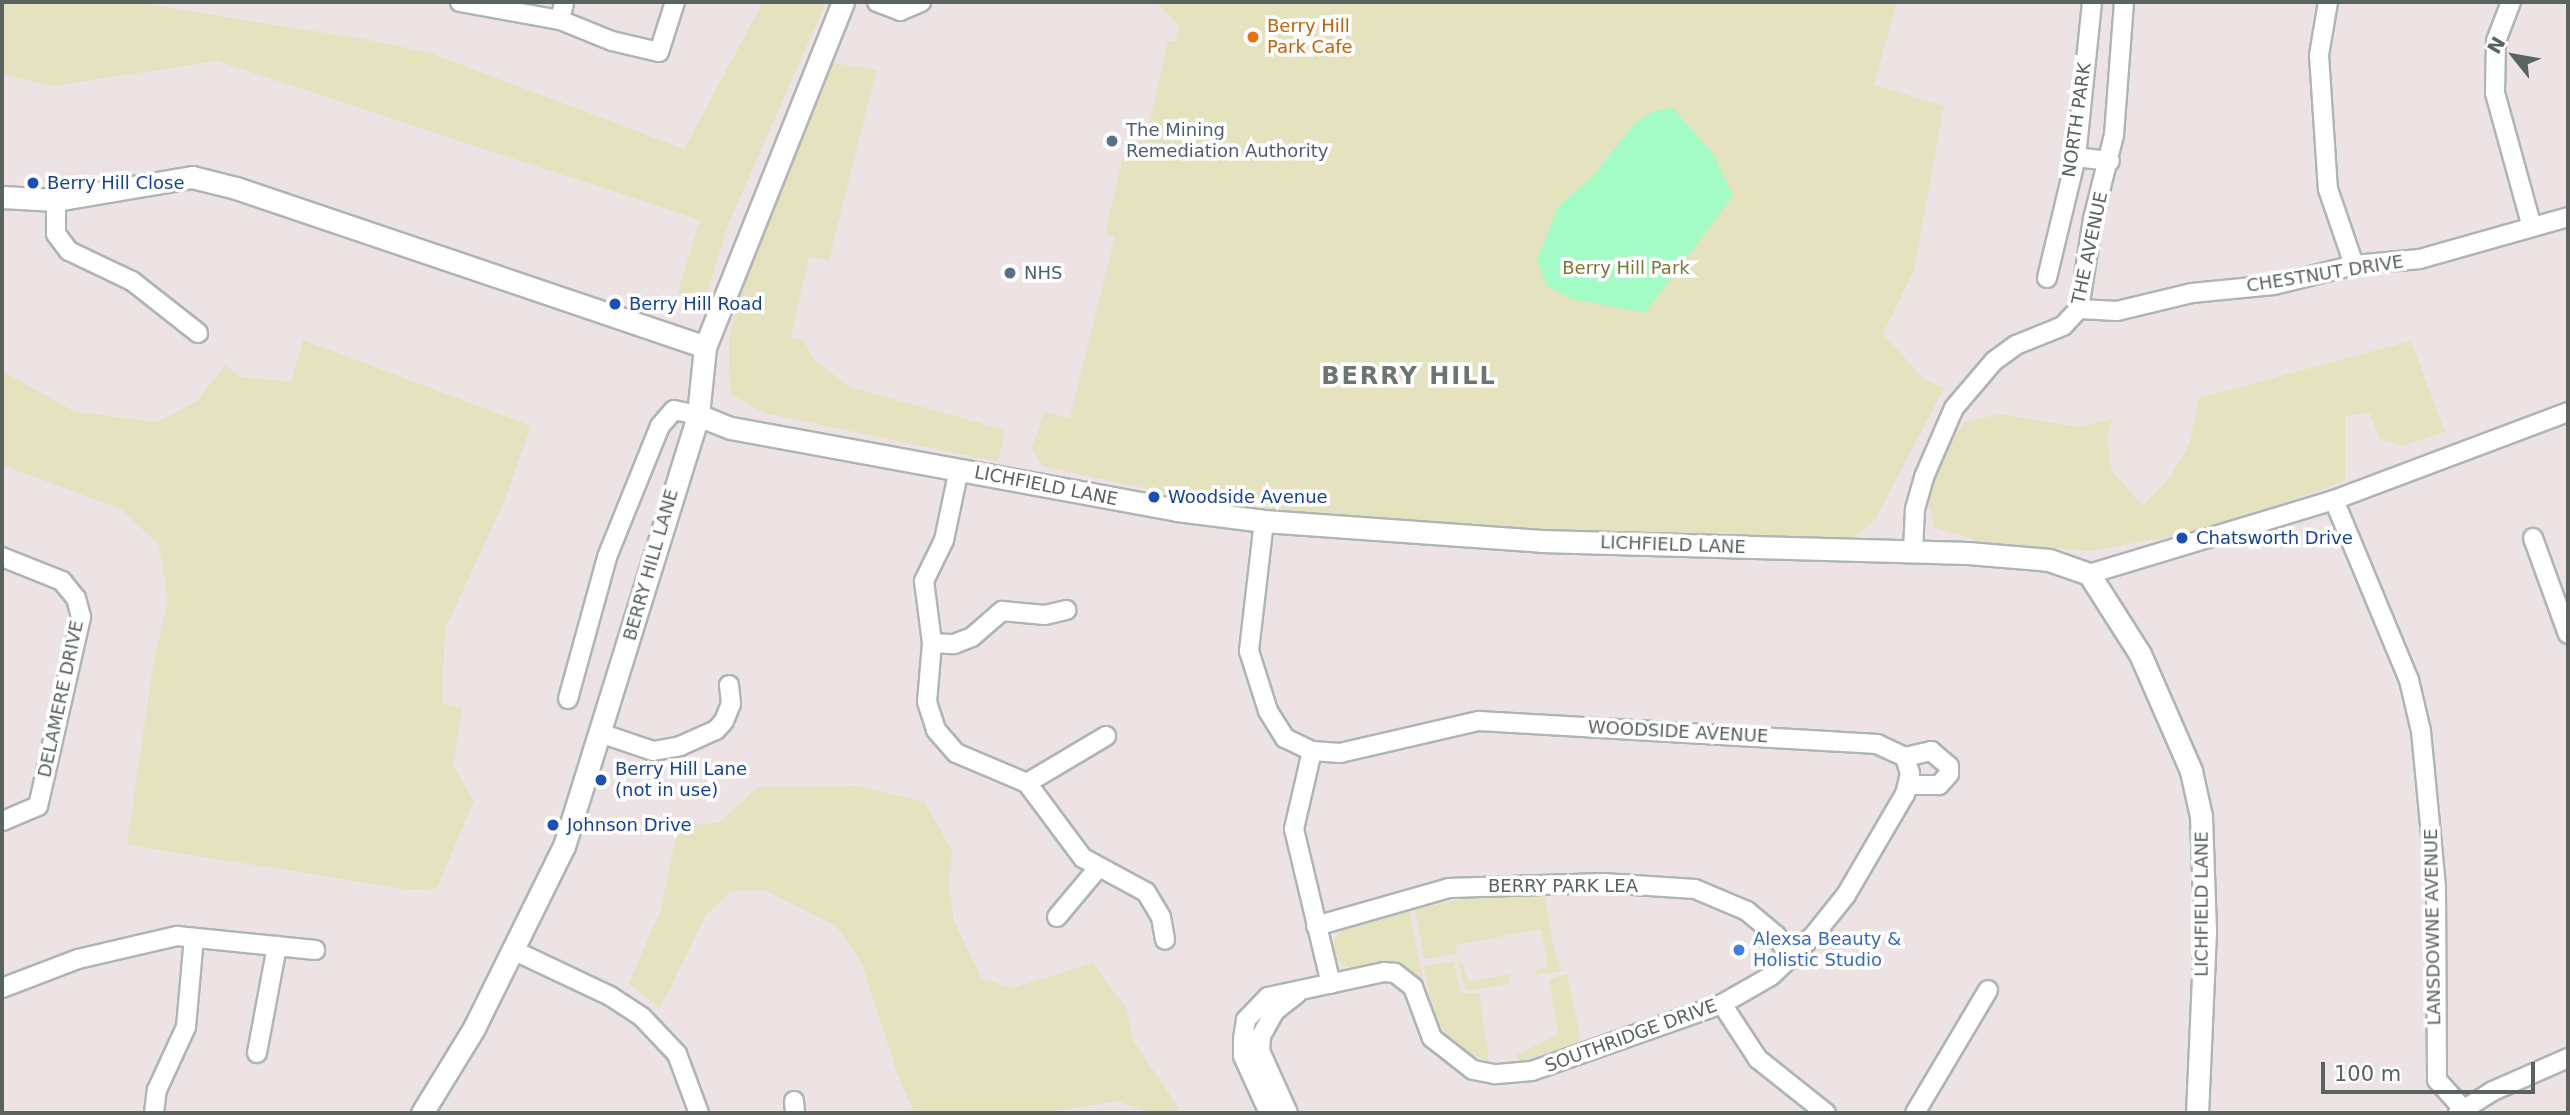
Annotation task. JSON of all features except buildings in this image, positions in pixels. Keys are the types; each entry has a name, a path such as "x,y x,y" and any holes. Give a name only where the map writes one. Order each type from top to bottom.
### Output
{"street":[{"path":"460,2 560,20 612,41 659,52 675,2"},
{"path":"560,20 564,2"},
{"name":"BERRY HILL LANE","path":"422,1113 515,951 564,846 698,415 705,347 842,2"},
{"path":"877,2 900,11 921,2"},
{"name":"NORTH PARK","path":"2047,278 2076,157 2092,2"},
{"name":"THE AVENUE","path":"1913,551 1915,509 1924,477 1954,408 1994,361 2016,345 2063,326 2080,309 2093,219 2110,161 2124,2"},
{"path":"2328,2 2319,55 2328,189 2354,265"},
{"path":"2511,2 2496,41 2495,93 2532,227"},
{"path":"2076,157 2110,161"},
{"path":"2,197 56,200 192,177 236,188 705,347"},
{"path":"56,200 56,234 69,251 132,281 197,326"},
{"name":"CHESTNUT DRIVE","path":"2080,309 2117,311 2192,293 2274,285 2354,265 2420,259 2568,217"},
{"path":"568,699 607,557 663,420 677,410 698,415"},
{"path":"2089,574 2334,500 2568,412"},
{"name":"LICHFIELD LANE","path":"698,415 731,428 1177,510 1264,521 1541,541 1913,551 2049,560 2089,574 2140,654 2191,771 2201,816 2205,931 2197,1113"},
{"path":"959,469 944,540 924,581 932,643 927,702 936,730 956,753 1027,783 1068,841 1098,868 1153,898 1165,940"},
{"name":"LANSDOWNE AVENUE","path":"2334,500 2409,680 2421,731 2436,887 2437,1080 2460,1111"},
{"path":"1264,521 1249,651 1274,720 1285,738 1312,751 1294,829 1331,984"},
{"path":"2533,538 2564,608 2568,634"},
{"name":"DELAMERE DRIVE","path":"2,557 62,581 76,598 81,617 38,806 2,821"},
{"path":"932,643 954,644 972,637 1002,611 1045,615 1066,610"},
{"path":"600,733 653,751 680,746 716,730 732,704 729,685"},
{"name":"WOODSIDE AVENUE","path":"1312,751 1340,752 1479,721 1877,744 1908,772"},
{"path":"1027,783 1106,736"},
{"name":"SOUTHRIDGE DRIVE","path":"1269,1113 1243,1056 1246,1020 1268,997 1297,994 1384,971 1405,978 1413,987 1432,1038 1473,1070 1494,1074 1532,1071 1722,1004 1771,976 1846,895 1908,772"},
{"path":"1057,917 1098,868"},
{"name":"BERRY PARK LEA","path":"1316,926 1449,888 1603,883 1682,888 1715,895 1747,911 1776,935 1790,957"},
{"path":"154,1113 157,1090 186,1027 194,938"},
{"path":"2,988 139,943 194,938 315,950"},
{"path":"257,1053 277,946"},
{"path":"515,951 610,996 642,1017 677,1054 699,1113"},
{"path":"1915,1113 1988,990"},
{"path":"1288,1113 1260,1051 1261,1037 1275,1011 1297,994"},
{"path":"1722,1004 1758,1059 1826,1113"},
{"path":"2460,1111 2568,1059"}],"green space":[{"path":"2,2 132,2 369,40 430,53 684,149 763,2 826,2 727,227 707,294 677,294 700,220 217,61 52,86 2,74"},
{"name":"Berry Hill Park","path":"1137,2 1897,2 1874,85 1944,106 1914,270 1883,334 1923,378 1944,388 1875,520 1847,542 1365,521 1180,496 1042,466 1032,449 1044,412 1070,418 1115,237 1105,234 1127,139 1145,142 1168,41 1175,42 1179,26 1157,4"},
{"path":"834,63 877,70 829,260 809,256 791,337 804,340 813,359 850,387 1005,430 998,462 765,413 730,394 729,340 748,255 822,76"},
{"path":"303,340 531,426 504,502 445,629 442,703 462,708 453,766 474,800 437,888 412,890 127,845 154,659 168,601 159,545 121,509 2,465 2,371 75,412 157,422 197,401 225,365 241,377 291,382"},
{"path":"2411,341 2445,432 2403,446 2379,439 2370,413 2345,416 2345,481 2205,530 2090,551 1982,542 1934,527 1928,499 1945,452 1964,422 2001,414 2079,427 2112,419 2107,440 2111,470 2143,506 2171,476 2189,444 2199,398"},
{"path":"858,786 925,802 952,851 949,886 954,921 982,979 1013,988 1093,963 1126,1008 1133,1040 1182,1113 1151,1113 1117,1101 1045,1113 914,1113 897,1073 862,964 836,926 764,890 731,891 706,915 660,1009 629,983 661,909 678,826 719,823 758,787"},
{"path":"1495,893 1545,895 1560,969 1566,970 1536,975 1536,970 1548,967 1541,929 1456,945 1457,953 1424,959 1415,909"},
{"path":"1409,910 1424,985 1399,964 1351,969 1334,959 1334,940 1342,929"},
{"path":"1462,961 1469,982 1510,974 1510,983 1466,991 1458,962"},
{"path":"1453,962 1461,993 1479,993 1489,1062 1459,1048 1439,1025 1432,1008 1424,966"},
{"path":"1567,974 1581,1042 1518,1062 1517,1055 1558,1034 1549,979"}],"shaded area":[{"path":"1673,108 1713,154 1733,196 1645,313 1572,299 1547,286 1537,260 1558,207 1592,177 1636,122 1654,111"}],"place":[{"name":"Berry Hill Park Cafe","path":"1253,37"},
{"name":"The Mining Remediation Authority","path":"1112,141"},
{"name":"Berry Hill Close","path":"33,183"},
{"name":"NHS","path":"1010,273"},
{"name":"Berry Hill Road","path":"615,304"},
{"name":"Woodside Avenue","path":"1154,497"},
{"name":"Chatsworth Drive","path":"2182,538"},
{"name":"Berry Hill Lane (not in use)","path":"601,780"},
{"name":"Johnson Drive","path":"553,825"},
{"name":"Alexsa Beauty & Holistic Studio","path":"1739,950"}],"district":[{"name":"BERRY HILL","path":"1409,377"}]}
